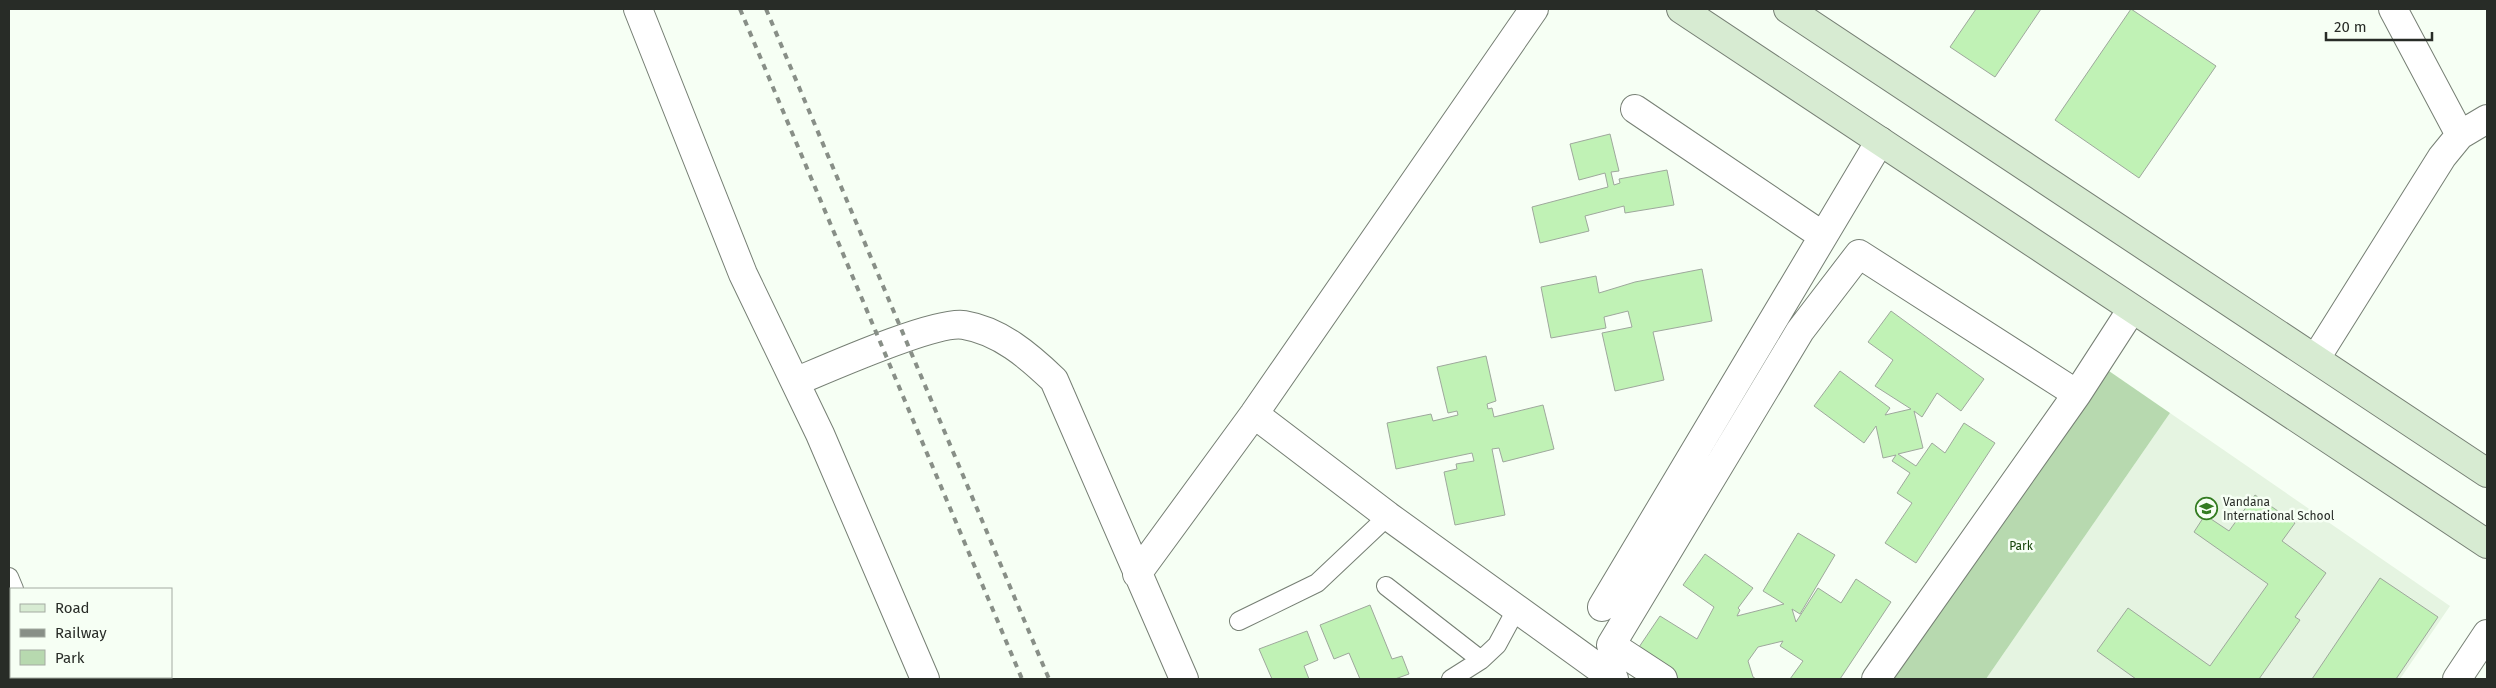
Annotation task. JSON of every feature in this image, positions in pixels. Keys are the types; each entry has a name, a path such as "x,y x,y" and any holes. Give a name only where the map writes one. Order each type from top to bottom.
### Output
{"street":[{"path":"638,9 743,274 820,434 925,679"},
{"path":"1137,574 1254,414 1534,9"},
{"path":"1681,9 2487,544"},
{"path":"1788,9 2487,473"},
{"path":"2393,9 2460,135"},
{"path":"1635,109 1823,236"},
{"path":"2316,358 2442,158 2460,135 2487,119"},
{"path":"1602,607 1880,141"},
{"path":"1663,679 1611,645 1800,331 1859,254 2077,394"},
{"path":"1876,679 2077,394 2132,309"},
{"path":"795,382 842,362 935,329 963,325 990,333 1028,355 1054,380 1184,679"},
{"path":"1254,414 1388,516 1614,679"},
{"path":"2457,679 2487,634"}],"lane":[{"path":"1240,621 1317,583 1388,516"},
{"path":"9,576 14,588"},
{"path":"1386,586 1481,660"},
{"path":"1451,679 1481,660 1497,645 1517,608"}],"shaded area":[{"name":"Vandana International School","path":"2170,413 2450,606 2400,679 1986,679"}],"green space":[{"name":"Park","path":"2093,360 2170,413 1986,679 1872,679"}],"building":[{"path":"1976,9 2041,9 1995,77 1950,47"},
{"path":"2131,9 2216,66 2139,178 2055,120"},
{"path":"1610,134 1619,171 1611,172 1614,185 1620,183 1619,179 1667,170 1674,205 1625,213 1624,206 1585,216 1589,231 1540,243 1532,207 1608,187 1605,173 1579,180 1570,144"},
{"path":"1702,269 1712,321 1653,332 1664,380 1615,391 1602,333 1632,327 1628,311 1604,317 1606,328 1551,338 1541,287 1596,276 1599,293 1635,282"},
{"path":"1891,311 1984,379 1961,411 1937,393 1922,417 1914,411 1923,448 1898,454 1916,466 1932,443 1945,453 1964,423 1995,443 1916,563 1885,543 1912,503 1897,493 1910,473 1892,461 1896,455 1883,458 1876,426 1864,443 1814,406 1840,371 1890,408 1885,415 1911,409 1875,386 1893,360 1868,342"},
{"path":"1486,356 1496,401 1487,404 1488,409 1492,408 1494,417 1543,405 1554,449 1503,462 1499,448 1492,449 1505,515 1455,525 1444,472 1457,469 1456,464 1474,461 1472,453 1396,469 1387,423 1431,414 1433,421 1458,415 1457,411 1448,413 1437,367"},
{"path":"2255,495 2295,523 2282,541 2326,573 2295,617 2300,620 2259,679 2136,679 2097,651 2128,608 2210,666 2268,584 2194,532 2205,515 2229,531"},
{"path":"1798,533 1835,555 1800,614 1792,609 1796,622 1818,588 1841,603 1856,579 1891,602 1840,679 1790,679 1803,661 1780,646 1783,641 1758,647 1748,661 1753,677 1756,679 1675,679 1635,653 1660,616 1697,639 1714,607 1683,585 1705,554 1753,588 1738,608 1740,610 1737,616 1784,604 1763,591"},
{"path":"2380,578 2438,617 2396,679 2312,679"},
{"path":"1370,605 1392,659 1402,656 1409,674 1395,679 1360,679 1349,653 1334,659 1320,625"},
{"path":"1307,631 1318,660 1304,666 1309,679 1272,679 1259,649"}],"railway":[{"path":"740,9 1022,679"},
{"path":"766,9 1049,679"}],"place":[{"name":"Vandana International School","path":"2207,509"}]}
